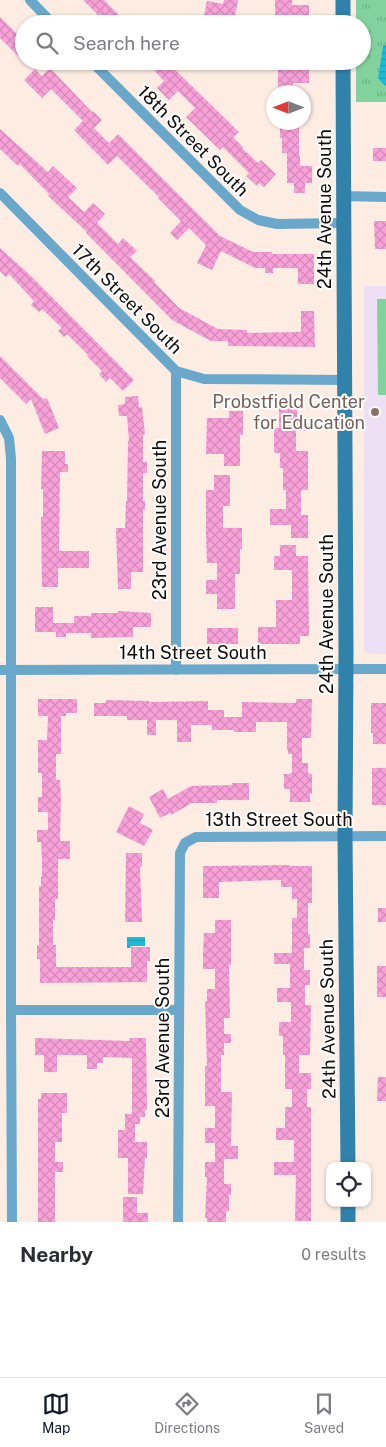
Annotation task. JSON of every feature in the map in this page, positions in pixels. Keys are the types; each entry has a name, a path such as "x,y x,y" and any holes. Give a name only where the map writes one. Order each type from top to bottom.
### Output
{"street":[{"path":"30,0 44,15"},
{"path":"343,0 343,15"},
{"name":"18th Street South","path":"100,70 240,210 258,220 277,224 343,223"},
{"name":"24th Avenue South","path":"343,70 348,1162"},
{"name":"17th Street South","path":"0,194 176,371 204,379 344,380"},
{"path":"343,196 386,197"},
{"name":"23rd Avenue South","path":"176,371 176,670"},
{"path":"1,421 8,438 11,459 12,1222"},
{"name":"14th Street South","path":"0,670 386,669"},
{"name":"13th Street South","path":"180,853 185,843 196,837 386,836"},
{"name":"23rd Avenue South","path":"178,1222 180,853"},
{"path":"11,1010 179,1010"},
{"path":"348,1207 348,1222"}],"shaded area":[{"name":"Probstfield Center for Education","path":"364,286 386,286 386,654 368,653 364,650"}],"green space":[{"path":"356,0 386,0 386,102 356,102 356,70 371,70 371,15 356,15"},
{"path":"377,299 386,299 386,395 378,395"}],"water":[{"path":"386,45 386,86 378,78 383,46"},
{"path":"127,937 145,937 145,946 131,946 127,948"}],"building":[{"path":"83,0 104,0 119,15 98,15"},
{"path":"224,0 238,0 235,15 204,15 207,1 223,4"},
{"path":"275,0 292,0 292,5 309,5 309,15 275,15"},
{"path":"0,17 15,32 15,53 0,38"},
{"path":"34,70 42,76 48,70 52,70 102,120 94,128 109,143 118,134 220,236 253,252 314,254 314,284 298,284 298,268 273,268 273,273 265,273 265,268 255,268 221,251 212,270 197,263 206,245 189,228 177,240 170,233 181,221 159,197 117,156 108,165 74,130 83,121 51,89 42,98 24,80"},
{"path":"154,70 175,70 239,132 233,137 242,148 258,163 261,160 276,174 264,187 259,183 257,186 246,176 249,173 223,147 220,150 186,117 195,108 178,91 169,100 157,88 164,81"},
{"path":"278,70 309,70 309,83 278,85"},
{"path":"0,129 48,172 53,166 77,188 68,197 84,212 93,203 105,214 97,223 118,244 123,238 137,251 130,257 179,308 218,329 247,330 247,333 301,332 301,311 314,311 315,347 228,346 228,341 211,341 172,320 87,232 48,196 49,194 20,164 18,166 0,149"},
{"path":"280,130 299,130 300,166 312,166 312,183 305,183 305,193 294,193 294,183 287,183 287,153 282,153 282,138 280,138"},
{"path":"373,148 386,148 386,161 373,161"},
{"path":"374,221 386,221 386,249 375,249"},
{"path":"0,248 31,276 134,380 123,391 110,378 106,382 99,374 102,371 88,355 67,334 64,337 58,331 62,328 42,309 39,312 31,305 34,301 9,274 6,277 0,271"},
{"path":"0,356 43,399 47,398 59,428 45,434 31,399 26,404 0,378"},
{"path":"138,396 139,408 142,407 145,434 143,435 143,462 147,462 147,473 143,473 143,501 145,501 145,510 143,510 143,572 131,572 131,589 118,589 116,528 125,528 129,441 127,416 119,416 118,405 125,404 125,397"},
{"path":"279,408 297,408 297,417 308,417 308,431 296,431 296,451 308,451 308,490 301,490 301,515 308,515 308,538 291,538 291,525 270,525 270,509 286,509 286,490 283,490 283,468 280,468 280,453 274,453 274,428 279,428"},
{"path":"229,411 243,411 243,435 240,435 240,466 224,466 224,454 206,454 207,418 229,418"},
{"path":"42,451 65,451 65,464 68,464 68,472 60,472 59,551 89,551 89,568 58,568 58,587 42,587"},
{"path":"214,475 230,475 230,506 223,506 223,528 242,528 240,574 235,574 235,609 217,609 217,594 206,594 206,580 217,580 217,563 207,563 206,533 206,490 214,490"},
{"path":"280,545 296,545 296,556 308,556 309,636 300,636 300,644 258,644 258,627 276,627 276,600 292,600 292,570 274,570 274,556 280,556"},
{"path":"35,607 53,607 53,623 74,623 74,616 91,616 91,613 118,613 118,611 151,613 151,627 133,627 133,637 91,638 91,633 66,633 66,637 56,637 56,632 35,632"},
{"path":"207,628 238,628 238,644 207,644"},
{"path":"38,699 77,699 77,713 66,713 66,716 61,716 61,754 56,754 56,780 60,780 61,797 60,841 70,841 70,859 58,859 58,899 55,899 55,920 53,920 53,945 56,945 56,967 131,967 131,947 150,947 150,961 147,961 147,982 40,983 40,959 37,959 37,945 39,945 39,886 41,886 42,877 42,859 41,842 37,842 37,830 48,830 48,812 38,812 38,797 42,797 42,773 38,773 38,740 47,740 48,716 38,716"},
{"path":"296,699 312,699 311,738 302,738 302,763 308,763 308,773 312,774 310,802 290,802 290,789 284,789 284,774 292,773 292,754 288,754 287,750 287,722 256,722 256,732 212,730 212,725 191,725 191,742 177,742 177,720 156,720 156,735 147,735 147,720 127,720 127,716 94,716 94,703 106,703 106,700 149,702 208,701 208,710 224,710 224,717 242,717 242,702 296,703"},
{"path":"371,703 386,703 386,744 373,744"},
{"path":"372,768 386,768 386,805 372,805"},
{"path":"232,783 249,783 249,800 217,800 217,803 192,803 171,815 170,813 160,818 149,797 163,789 168,799 191,786 232,785"},
{"path":"129,806 144,814 140,823 153,830 144,846 116,832"},
{"path":"126,853 142,853 142,867 140,867 142,922 125,922"},
{"path":"203,866 312,866 312,903 308,903 310,948 304,948 304,970 310,970 310,985 305,985 305,1005 311,1005 310,1055 299,1055 299,1073 311,1073 311,1089 307,1089 307,1107 311,1107 311,1221 295,1221 296,1175 274,1175 274,1162 294,1162 294,1140 276,1140 276,1128 285,1128 285,1107 292,1107 292,1089 285,1089 283,1036 279,1036 279,1022 291,1022 291,1002 277,1002 277,988 290,988 290,964 274,964 274,953 292,953 292,918 297,918 297,899 292,899 292,887 281,887 281,880 219,882 219,898 203,898"},
{"path":"378,908 386,908 386,922 378,922"},
{"path":"215,920 231,920 231,965 229,965 230,1018 224,1018 224,1034 231,1034 231,1043 224,1043 224,1055 221,1055 221,1092 232,1092 231,1146 238,1146 238,1159 224,1159 224,1184 231,1184 229,1211 226,1211 226,1222 207,1222 207,1218 205,1218 207,1177 205,1177 205,1162 215,1162 215,1143 205,1143 205,1128 215,1128 215,1106 205,1106 205,1066 207,1066 205,1001 207,1001 207,989 215,989 215,969 203,969 203,953 204,933 215,933"},
{"path":"377,966 386,966 386,997 377,997"},
{"path":"35,1038 130,1041 130,1038 146,1038 147,1110 145,1110 145,1117 140,1117 140,1124 135,1124 135,1142 147,1142 143,1194 128,1194 128,1158 118,1158 118,1130 125,1130 125,1114 132,1114 132,1058 103,1057 103,1063 97,1063 97,1069 87,1069 87,1055 57,1055 57,1072 44,1072 44,1055 35,1055"},
{"path":"378,1077 386,1077 386,1101 377,1101"},
{"path":"41,1093 67,1093 67,1113 62,1113 62,1142 55,1142 55,1162 63,1162 63,1172 55,1172 55,1222 38,1222 38,1099 41,1099"},
{"path":"123,1197 137,1197 137,1213 148,1213 148,1222 123,1222"}],"place":[{"name":"Probstfield Center for Education","path":"375,412"}]}
